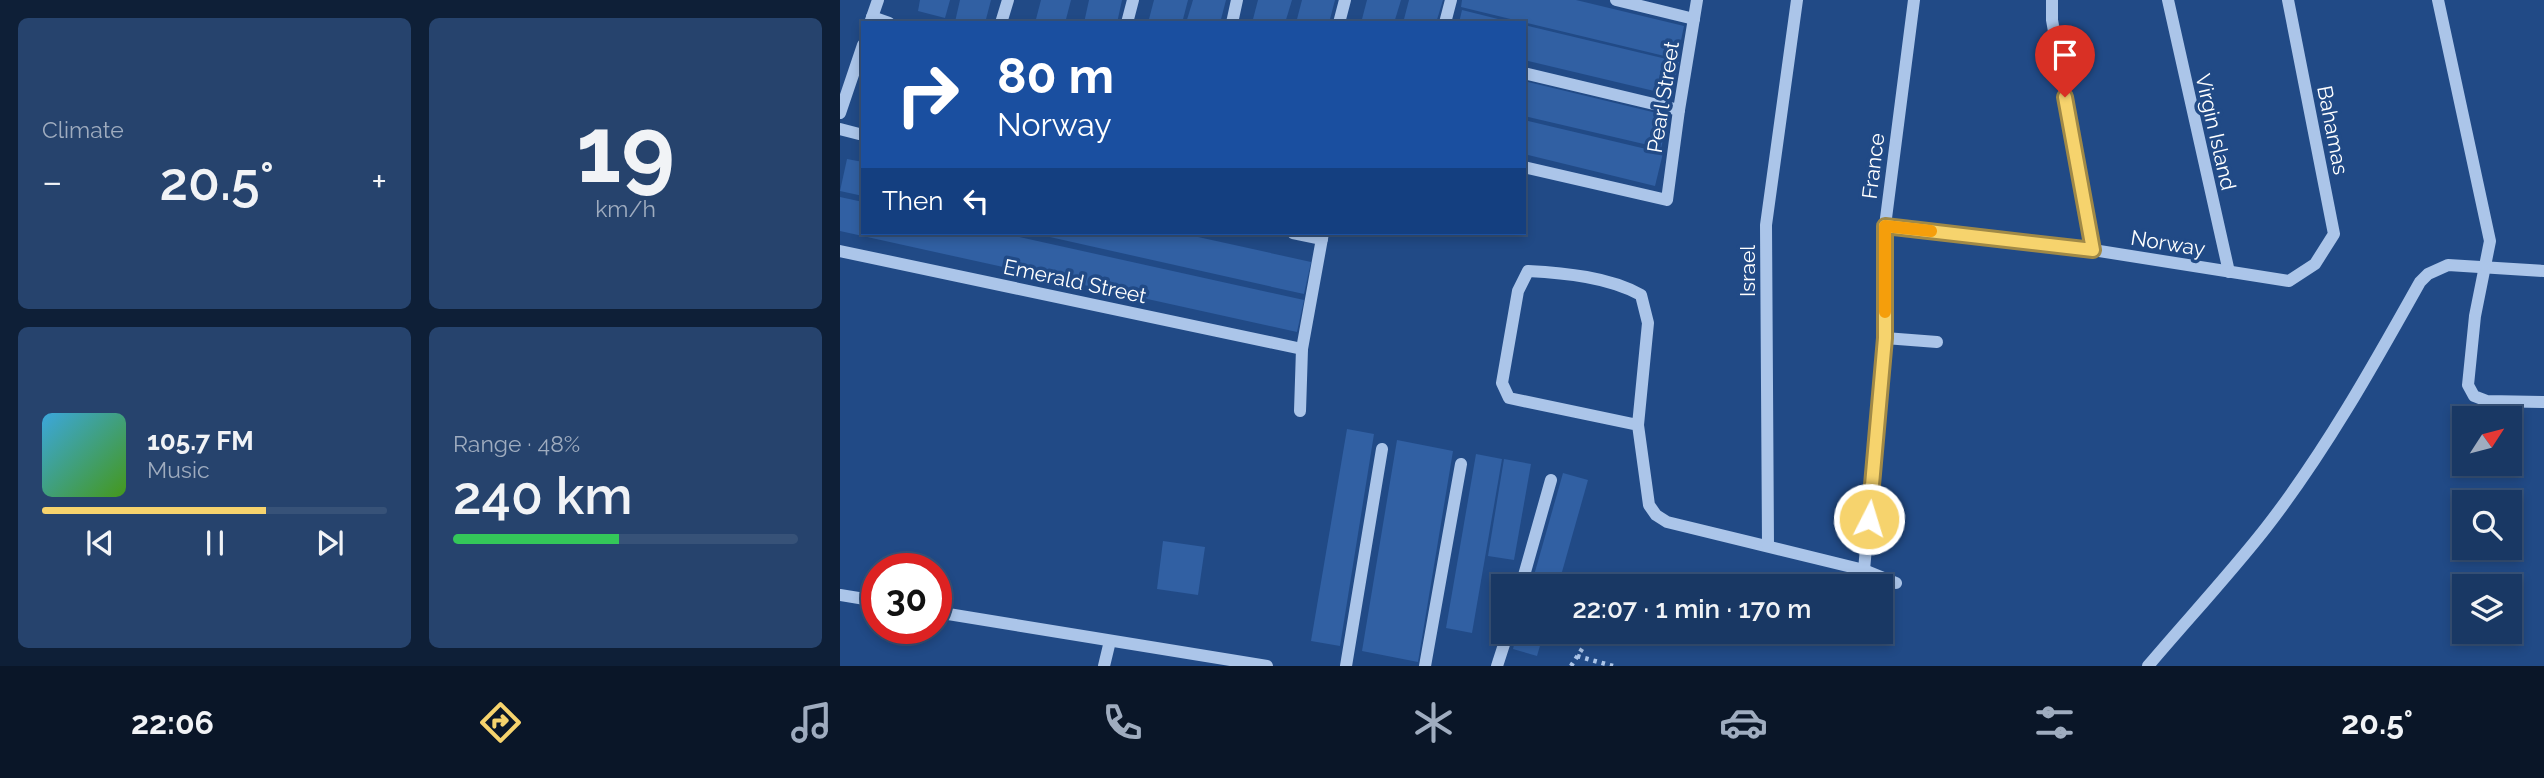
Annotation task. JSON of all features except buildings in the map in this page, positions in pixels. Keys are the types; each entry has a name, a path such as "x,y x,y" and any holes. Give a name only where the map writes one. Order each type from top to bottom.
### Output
{"street":[{"path":"871,20 878,0"},
{"path":"1002,21 1008,0"},
{"path":"1128,21 1133,0"},
{"path":"1232,21 1237,0"},
{"path":"1340,21 1345,0"},
{"path":"1446,21 1451,0"},
{"path":"1616,0 1694,19"},
{"name":"Pearl Street","path":"1526,167 1667,200 1697,0"},
{"name":"Israel","path":"1768,545 1766,225 1797,0"},
{"name":"France","path":"1864,570 1885,338 1885,226 1914,0"},
{"path":"2052,0 2052,20 2093,250"},
{"name":"Virgin Island","path":"2168,0 2229,272"},
{"name":"Bahamas","path":"2288,0 2334,234 2315,264"},
{"path":"2438,0 2490,241 2487,267 2475,316 2468,385 2474,396 2487,401 2544,402"},
{"path":"840,113 861,51"},
{"path":"1526,73 1679,110"},
{"path":"840,129 861,134"},
{"name":"Norway","path":"1885,226 2093,250 2289,281 2315,264"},
{"path":"1300,411 1303,349 1322,236"},
{"name":"Emerald Street","path":"840,251 1303,349"},
{"path":"2148,666 2266,528 2327,439 2369,373 2420,282 2428,274 2448,265 2544,271"},
{"path":"1638,425 1509,398 1502,383 1518,291 1528,271 1550,272 1623,285 1641,295 1648,323 1638,425 1649,505 1656,515 1668,522 1864,570 1896,583"},
{"path":"1885,338 1937,342"},
{"path":"1346,666 1382,449"},
{"path":"1425,666 1461,464"},
{"path":"1524,574 1551,480"},
{"path":"840,595 861,598"},
{"path":"952,615 1267,666"},
{"path":"1104,666 1110,641"},
{"path":"1497,666 1504,644"}],"path":[{"path":"1571,666 1584,644"},
{"path":"1577,656 1613,666"}],"slow traffic":[{"path":"1885,312 1885,226 1931,231"}],"route":[{"path":"1869,519 1885,338 1885,226 2093,250 2065,97"}]}
